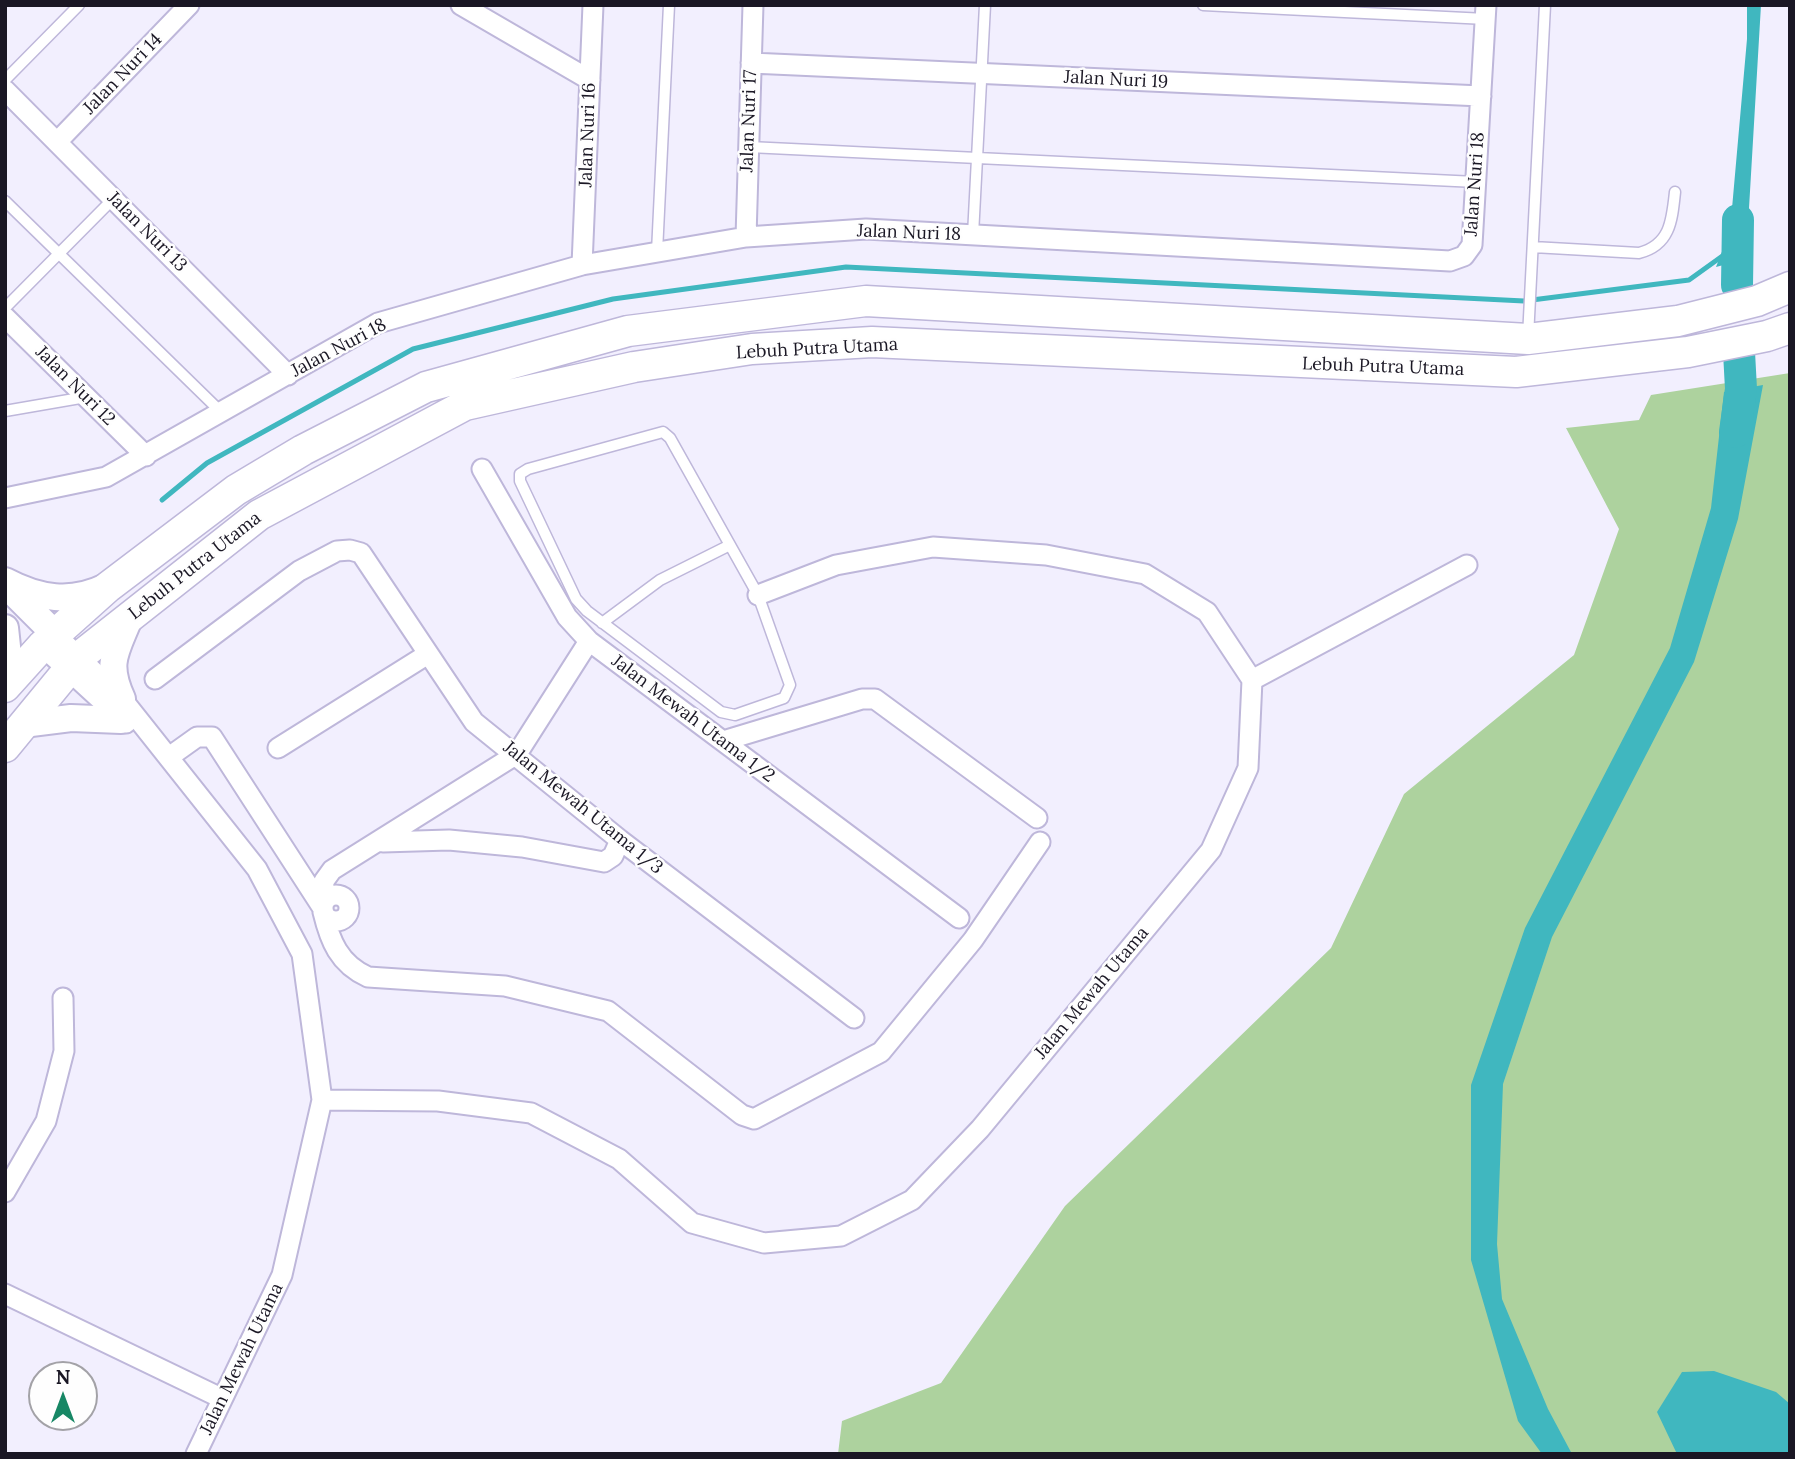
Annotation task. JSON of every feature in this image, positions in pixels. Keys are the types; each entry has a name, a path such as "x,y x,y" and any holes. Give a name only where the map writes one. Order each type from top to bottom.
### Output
{"main road":[{"name":"Lebuh Putra Utama","path":"5,687 49,641 108,587 236,490 303,450 426,387 628,331 866,301 1529,325 1678,321 1757,300 1790,287"},
{"name":"Lebuh Putra Utama","path":"14,736 73,663 259,515 465,405 634,367 752,349 872,342 1516,372 1688,352 1767,336 1790,328"},
{"path":"5,583 26,593 57,599 88,596 108,587"},
{"path":"5,583 49,641"},
{"path":"5,608 49,641"},
{"path":"14,736 71,718 121,709 111,664 130,616"},
{"path":"5,628 8,656 5,668"}],"street":[{"name":"Jalan Nuri 14","path":"57,142 189,5"},
{"path":"461,5 590,80"},
{"name":"Jalan Nuri 16","path":"582,265 593,5"},
{"name":"Jalan Nuri 17","path":"746,237 753,5"},
{"name":"Jalan Nuri 18","path":"5,498 106,477 378,323 582,265 746,237 866,229 1450,261 1464,256 1472,245 1486,12"},
{"name":"Jalan Nuri 19","path":"751,63 1481,96"},
{"name":"Jalan Nuri 13","path":"5,90 288,375"},
{"name":"Jalan Nuri 12","path":"5,317 146,456"},
{"name":"Jalan Mewah Utama 1/2","path":"482,469 568,617 589,641 959,918"},
{"path":"758,595 836,565 933,547 1046,555 1145,574 1207,612 1252,680 1467,565"},
{"name":"Jalan Mewah Utama 1/3","path":"155,679 299,571 337,551 361,553 474,722 517,754 620,840 854,1018"},
{"name":"Jalan Mewah Utama","path":"49,641 164,751 257,869 302,954 322,1100 282,1275 221,1398 197,1454"},
{"path":"589,641 517,754 382,842 332,870 324,881 323,907 335,948 352,967 368,977 505,986 608,1011 741,1115 754,1119 881,1052 973,940 1040,842"},
{"path":"278,748 428,654"},
{"name":"Jalan Mewah Utama","path":"322,1100 438,1101 531,1113 619,1159 692,1223 764,1243 841,1236 912,1200 980,1129 1210,850 1248,768 1252,680"},
{"path":"723,741 862,699 875,699 1037,818"},
{"path":"164,751 197,737 212,737 335,922 347,906"},
{"path":"382,842 449,840 522,847 604,862 613,856 620,840"},
{"path":"348,863 346,945 352,967"},
{"path":"5,1192 46,1121 64,1051 63,998"},
{"path":"5,1294 221,1398"}],"lane":[{"path":"5,80 79,5"},
{"path":"657,252 670,5"},
{"path":"973,235 985,5"},
{"path":"1203,5 1486,12"},
{"path":"1529,325 1545,5"},
{"path":"749,147 1476,182"},
{"path":"1533,247 1639,253 1648,251 1667,236 1675,192"},
{"path":"5,308 113,198"},
{"path":"5,201 221,412"},
{"path":"5,411 86,397"},
{"path":"663,432 670,438 758,595 790,691 784,698 735,715 721,712 602,623 576,599 520,481 520,474 528,469 663,432"},
{"path":"602,623 660,580 730,545"}],"green space":[{"path":"1790,373 1790,1454 838,1454 842,1421 941,1383 1065,1206 1331,948 1404,794 1574,655 1619,529 1566,428 1639,420 1651,395"}],"water":[{"path":"1747,5 1761,5 1746,259 1716,267 1730,231 1747,39"},
{"path":"1763,385 1738,519 1694,662 1552,937 1503,1084 1497,1244 1502,1299 1548,1409 1572,1454 1542,1454 1518,1421 1471,1260 1471,1085 1525,928 1670,648 1711,508 1724,392"},
{"path":"1714,1371 1776,1392 1790,1404 1790,1454 1677,1454 1657,1412 1682,1372"}],"waterway":[{"path":"1737,285 1738,220"},
{"path":"162,500 207,463 413,349 613,299 846,267 1524,301 1689,280 1728,252"},
{"path":"1735,432 1741,389 1739,352"}]}
